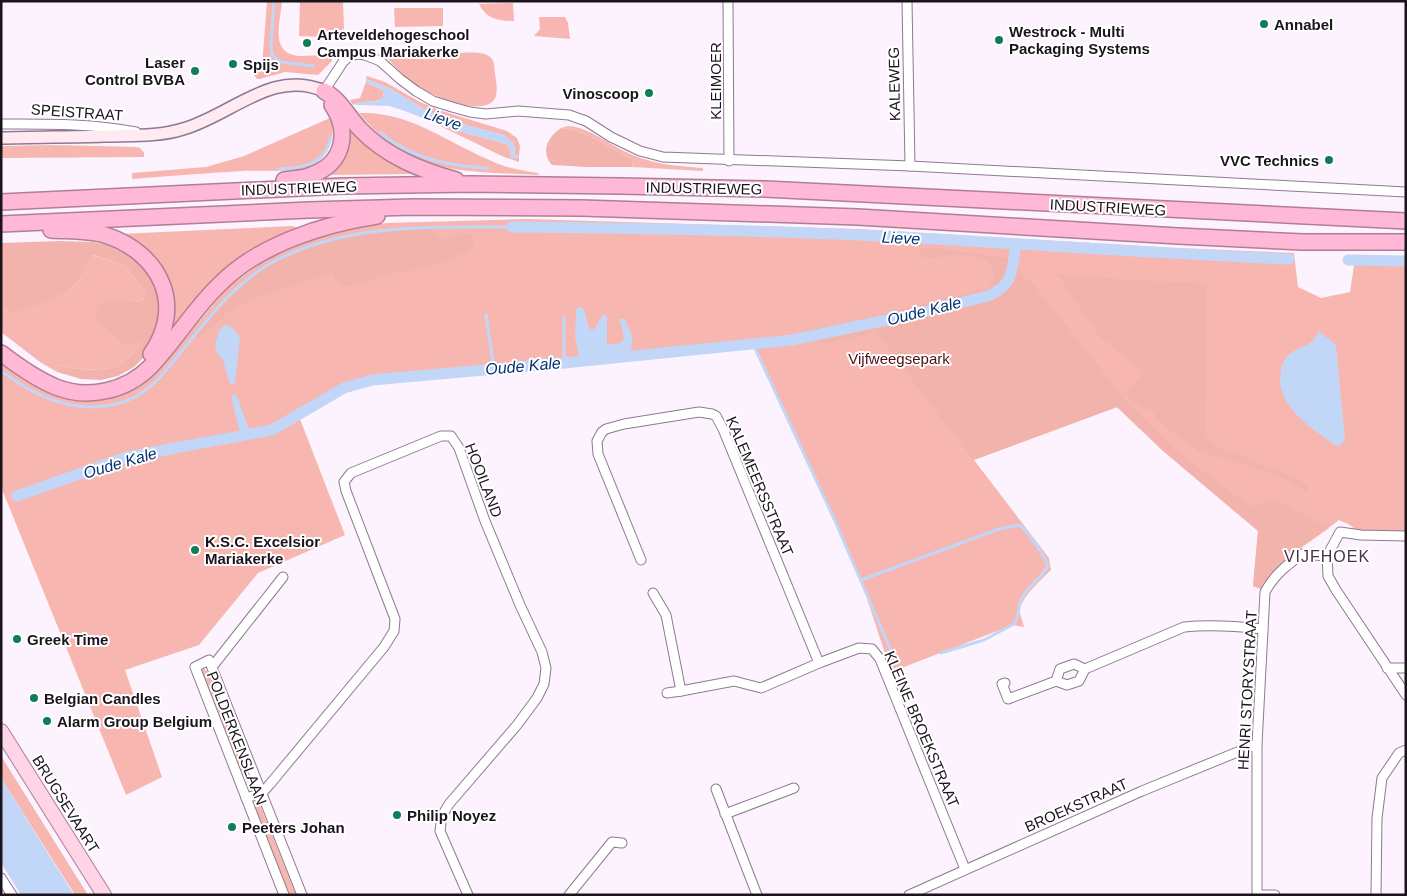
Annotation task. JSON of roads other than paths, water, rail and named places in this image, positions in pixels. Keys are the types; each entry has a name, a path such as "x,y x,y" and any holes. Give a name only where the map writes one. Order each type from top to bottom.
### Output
{"highway":[{"path":"324,91 333,96 361,130 387,151 420,169 470,184"},
{"path":"248,190 312,175 321,170 335,157 340,149 342,126 324,91"},
{"name":"INDUSTRIEWEG","path":"1,202 248,190 470,184 620,186 765,189 1406,221"},
{"path":"1,353 22,368 58,388 75,392 106,392 121,387 135,380 150,367 222,281 268,249 322,228 413,208"},
{"name":"INDUSTRIEWEG","path":"1,224 251,212 413,208 582,208 858,217 1303,242 1406,242"},
{"path":"1,344 26,362 60,381 76,385 104,385 131,374 145,362 160,341 167,319 167,299 161,278 150,262 134,249 103,234 44,230 21,223"}],"main road":[{"name":"BRUGSEVAART","path":"1,731 104,895"}],"street":[{"name":"KLEIMOER","path":"728,1 729,160"},
{"name":"KALEWEG","path":"907,1 910,166"},
{"name":"INDUSTRIEWEG","path":"324,91 342,62 348,57 357,54 380,61 416,91 434,100 470,112 486,114 518,111 569,115 586,121 611,137 640,151 663,157 910,166 1406,192"},
{"name":"SPEISTRAAT","path":"1,138 151,135 182,130 200,124 263,92 281,85 305,84 324,91"},
{"name":"SPEISTRAAT","path":"1,124 109,126 151,135"},
{"name":"KALEMEERSSTRAAT","path":"641,560 598,454 597,446 600,436 606,429 624,424 699,412 712,414 719,420 723,429 819,663"},
{"name":"HOOILAND","path":"262,793 384,648 394,631 395,619 344,482 351,473 441,436 451,436 459,448 485,521 542,652 546,668 544,684 537,698 517,725 449,804 442,816 440,831 468,895"},
{"path":"1406,536 1362,535 1340,532 1326,556 1328,576 1387,668 1406,694"},
{"name":"HENRI STORYSTRAAT","path":"1257,895 1257,744 1265,592 1271,581 1284,567 1302,554 1326,556"},
{"name":"POLDERKENSLAAN","path":"212,666 283,578"},
{"path":"653,593 666,615 681,690"},
{"path":"1005,683 1002,684 1008,700 1056,681 1067,685 1079,681 1085,669 1184,627 1197,625 1263,628"},
{"name":"KLEINE BROEKSTRAAT","path":"667,693 734,681 761,688 859,648 868,648 875,652 880,659 965,869"},
{"name":"POLDERKENSLAAN","path":"284,895 195,667 209,660 302,895"},
{"path":"1056,681 1060,669 1074,664 1085,669"},
{"path":"1387,668 1406,668"},
{"name":"BROEKSTRAAT","path":"909,895 1142,791 1257,744"},
{"path":"1376,895 1377,818 1382,778 1398,754 1406,750"},
{"path":"726,814 794,788"},
{"path":"716,789 757,895"},
{"path":"246,798 262,793"},
{"path":"569,895 610,837 622,843"},
{"path":"1,878 12,895"},
{"path":"1257,895 1275,895"}],"water":[{"path":"366,79 391,89 429,112 454,122 504,135 514,144 515,155 519,156 519,158 511,158 510,149 506,144 448,128 405,111 389,106 355,105 357,102 378,101 384,95 384,91 366,82"},
{"path":"580,307 584,309 589,328 592,330 603,314 607,316 607,344 622,341 624,338 619,319 625,319 632,338 632,346 628,357 580,361 575,337 576,309"},
{"path":"224,325 236,331 240,338 235,383 230,385 223,360 217,353 215,345 219,331"},
{"path":"1319,331 1336,345 1345,440 1338,447 1307,424 1289,406 1283,395 1280,383 1282,367 1286,359 1291,353 1312,341"},
{"path":"236,394 251,435 241,437 231,396"},
{"path":"1,778 74,895 21,895 1,863"}],"waterway":[{"name":"Lieve","path":"274,1 272,55 281,62 313,66"},
{"path":"381,133 405,149 431,160 488,168"},
{"path":"278,169 304,166 318,159 328,147 330,138"},
{"path":"1,371 31,390 52,400 87,407 117,404 131,399 154,383 223,302 247,279 275,261 303,249 361,234 421,228 512,227"},
{"name":"Lieve","path":"512,227 860,235 1289,259"},
{"name":"Oude Kale","path":"17,496 127,457 272,430 344,388 372,380 792,340 920,313 988,296 996,292 1002,288 1009,278 1015,250"},
{"name":"Lieve","path":"1348,260 1406,261"},
{"path":"486,315 494,369"},
{"path":"564,317 564,363"},
{"path":"753,344 835,521 892,653"},
{"path":"861,580 999,529 1020,525 1039,549 1048,566 1022,598 1014,624 984,640 941,653"}],"place":[{"name":"Annabel","path":"1264,24"},
{"name":"Westrock - Multi Packaging Systems","path":"999,40"},
{"name":"Arteveldehogeschool Campus Mariakerke","path":"307,43"},
{"name":"Spijs","path":"233,64"},
{"name":"Laser Control BVBA","path":"195,71"},
{"name":"Vinoscoop","path":"649,93"},
{"name":"VVC Technics","path":"1329,160"},
{"name":"K.S.C. Excelsior Mariakerke","path":"195,550"},
{"name":"Greek Time","path":"17,639"},
{"name":"Belgian Candles","path":"34,698"},
{"name":"Alarm Group Belgium","path":"47,721"},
{"name":"Philip Noyez","path":"397,815"},
{"name":"Peeters Johan","path":"232,827"}],"district":[{"name":"VIJFHOEK","path":"1327,556"}],"park label":[{"name":"Vijfweegsepark","path":"899,358"}]}
